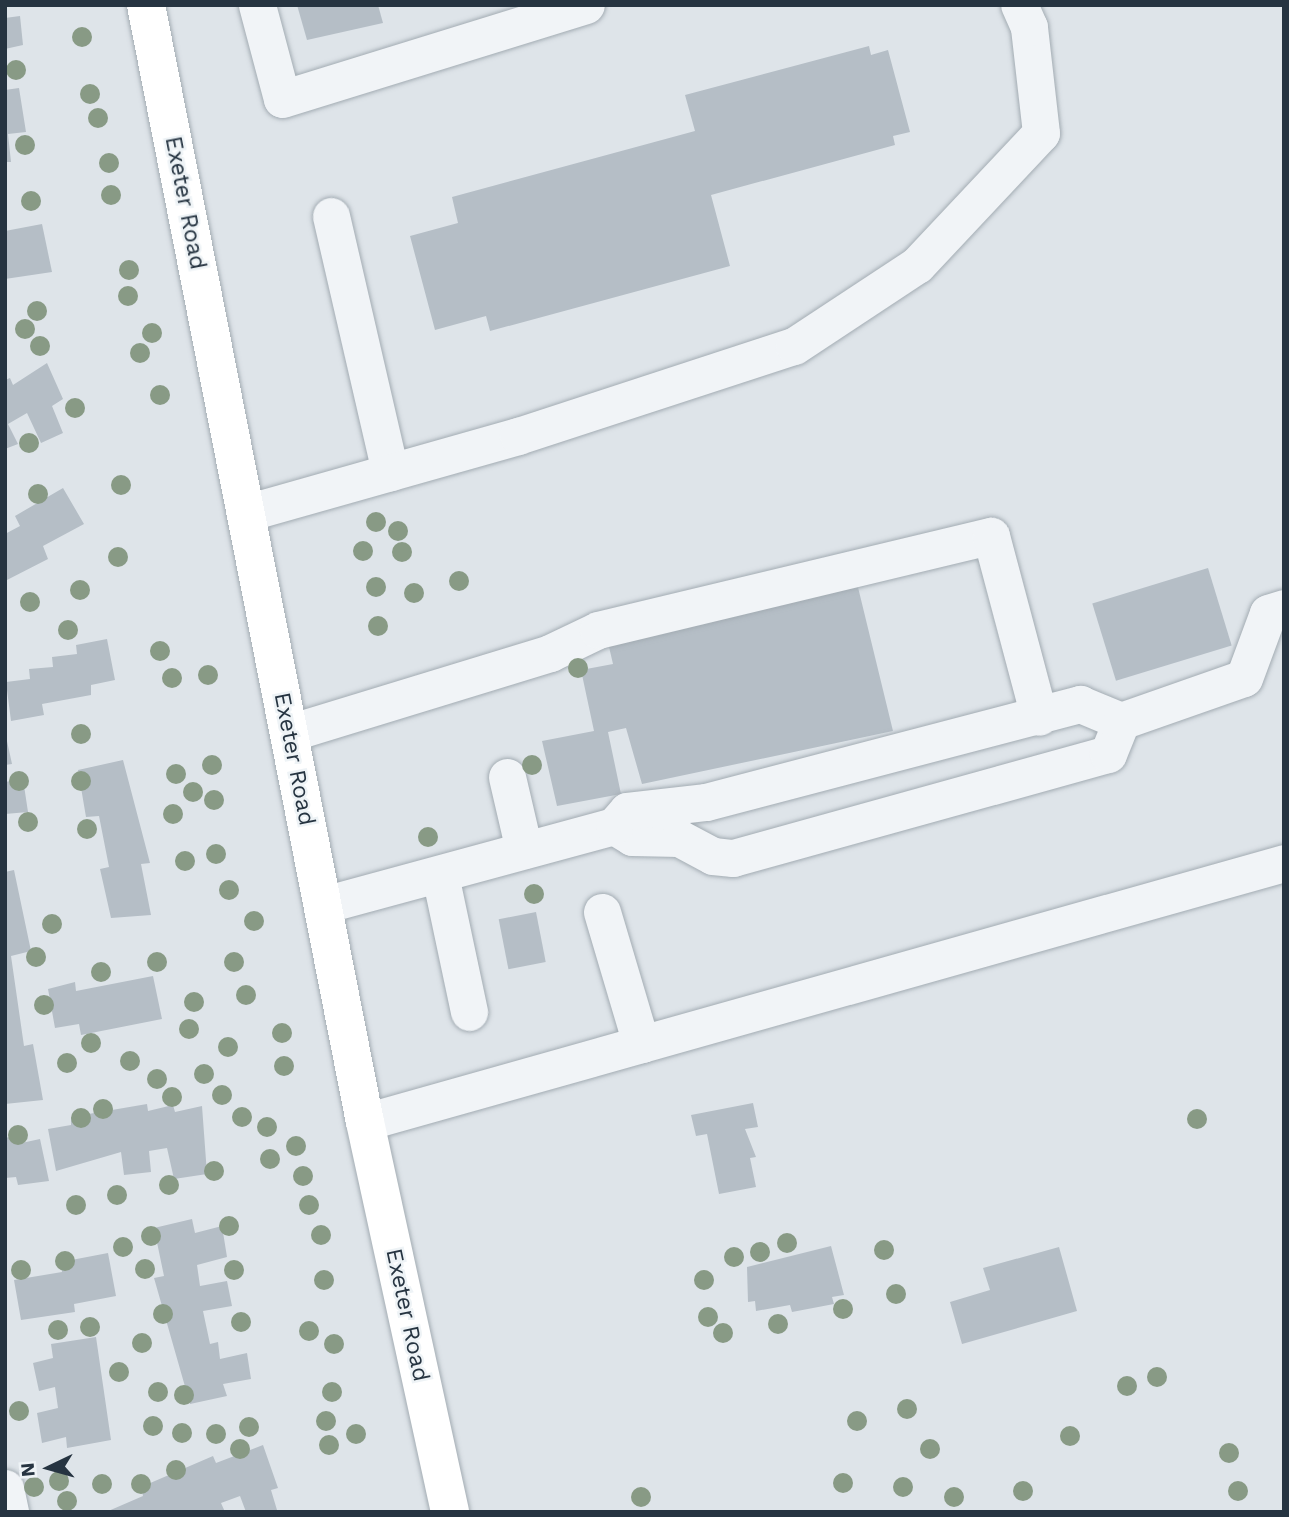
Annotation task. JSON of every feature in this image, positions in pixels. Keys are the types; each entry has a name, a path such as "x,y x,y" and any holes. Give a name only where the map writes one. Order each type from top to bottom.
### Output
{"main road":[{"name":"Exeter Road","path":"146,5 365,1122 450,1512"}],"street":[{"path":"257,5 282,99 586,5"},
{"path":"246,513 390,472 793,346 917,265 1041,133 1029,27 1020,5"},
{"path":"331,216 390,472"},
{"path":"289,733 550,653 598,630 991,536 1040,717"},
{"path":"323,905 614,826 627,811 706,802 1040,717 1080,704 1121,721 1244,678 1268,613 1284,608"},
{"path":"614,826 632,837 679,838 713,856 733,858 1108,754 1121,721"},
{"path":"507,777 524,850"},
{"path":"365,1122 1284,863"},
{"path":"440,875 469,1012"},
{"path":"602,912 640,1044"},
{"path":"5,1488 10,1512"}],"building":[{"path":"297,5 378,5 383,23 307,40"},
{"path":"20,16 23,45 5,49 5,18"},
{"path":"869,46 871,55 888,50 910,132 893,136 895,145 711,195 730,266 490,331 486,316 435,330 410,236 458,223 452,197 695,131 685,95"},
{"path":"19,88 26,132 8,134 11,162 5,162 5,90"},
{"path":"42,224 52,272 5,279 5,231"},
{"path":"47,363 63,399 52,406 63,433 41,443 27,413 8,424 18,444 5,449 5,380 10,378 13,385"},
{"path":"63,488 84,524 43,546 48,559 5,581 5,534 20,526 15,516"},
{"path":"1208,568 1232,645 1116,681 1092,603"},
{"path":"856,579 893,731 642,784 626,728 608,732 621,794 557,806 542,741 594,731 581,670 613,664 606,634"},
{"path":"107,639 115,680 91,685 91,695 42,704 44,715 11,721 6,682 30,679 29,669 53,667 52,657 77,654 76,645"},
{"path":"5,732 12,764 5,765"},
{"path":"123,760 150,863 141,864 151,915 111,918 100,869 109,867 99,816 86,817 78,770"},
{"path":"23,779 28,812 5,814 5,782"},
{"path":"14,870 31,951 11,956 24,1046 33,1044 43,1100 5,1104 5,872"},
{"path":"536,912 546,962 508,969 499,919"},
{"path":"153,976 162,1019 81,1035 79,1024 55,1028 48,989 75,982 76,991"},
{"path":"753,1103 758,1127 745,1129 756,1157 750,1158 756,1187 719,1194 707,1134 696,1136 691,1115"},
{"path":"147,1104 148,1111 173,1105 175,1112 202,1106 207,1174 174,1179 167,1148 149,1151 151,1172 124,1175 121,1152 56,1171 48,1129 71,1125 71,1117"},
{"path":"14,1136 17,1144 40,1139 49,1181 18,1185 16,1177 5,1178 5,1138"},
{"path":"192,1219 195,1233 222,1226 227,1257 197,1265 200,1286 227,1281 232,1306 203,1311 210,1344 218,1342 220,1359 247,1353 251,1379 223,1384 227,1396 190,1404 154,1278 164,1276 154,1228"},
{"path":"831,1246 844,1295 832,1297 834,1304 792,1312 790,1305 756,1311 755,1301 748,1302 747,1267"},
{"path":"1059,1247 1077,1311 962,1344 950,1302 990,1290 983,1268"},
{"path":"108,1253 116,1296 74,1304 75,1312 21,1320 14,1280 62,1272 61,1262"},
{"path":"96,1337 111,1440 67,1448 66,1437 42,1443 37,1413 58,1408 55,1387 39,1391 33,1363 53,1358 51,1344"},
{"path":"263,1445 278,1488 271,1490 277,1510 246,1512 240,1496 221,1503 225,1512 106,1512 143,1496 141,1487 213,1456 216,1463"}]}
